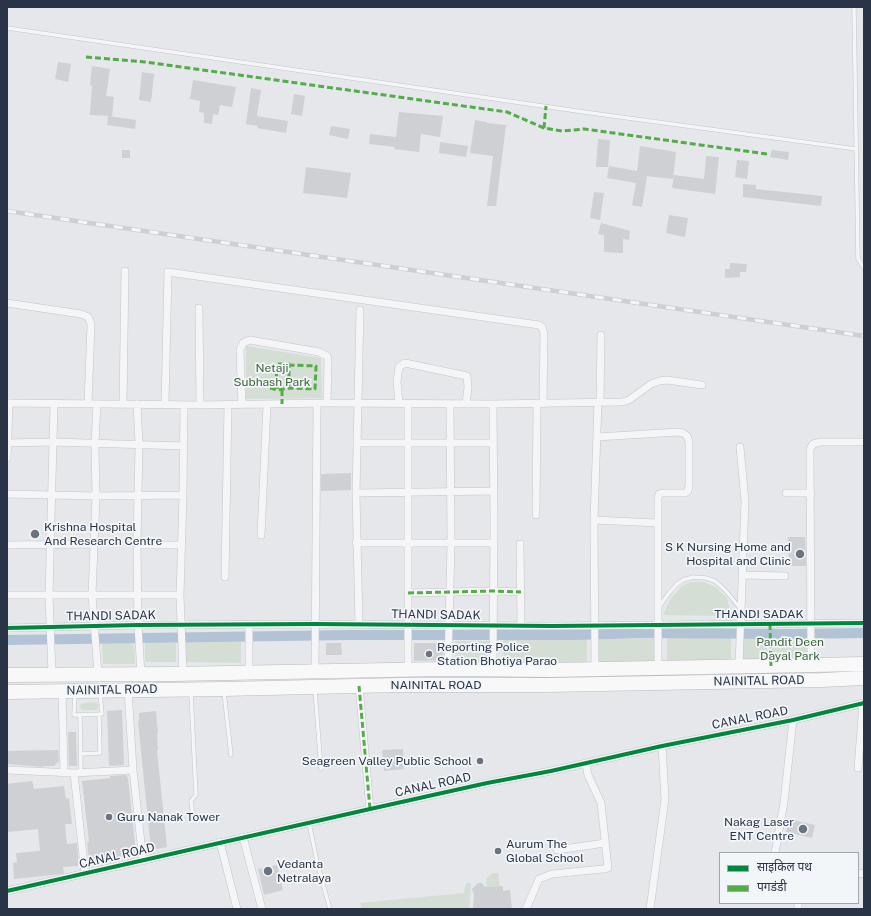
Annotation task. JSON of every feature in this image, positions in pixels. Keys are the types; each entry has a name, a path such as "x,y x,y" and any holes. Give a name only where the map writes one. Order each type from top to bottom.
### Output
{"highway":[{"name":"NAINITAL ROAD","path":"7,675 183,674 448,669 595,669 864,664"},
{"path":"739,666 739,682"},
{"path":"408,670 408,686"},
{"path":"98,675 100,690"},
{"name":"NAINITAL ROAD","path":"7,692 358,686 739,682 864,678"}],"street":[{"path":"123,404 125,271"},
{"path":"165,404 168,272 539,325 542,327 544,332 536,515"},
{"path":"7,303 81,314 88,317 91,324 88,404"},
{"path":"199,308 200,405"},
{"path":"359,625 356,493 360,310"},
{"path":"595,669 594,520 601,335"},
{"path":"242,405 240,350 243,343 250,340 319,352 327,356 326,403"},
{"path":"399,404 397,380 399,367 405,363 466,376 468,387 466,404"},
{"path":"7,458 8,403 267,405 326,403 408,405 622,402 629,400 651,384 659,381 668,380 702,385"},
{"path":"52,674 49,595 54,404"},
{"path":"97,404 95,443 96,496 92,595 98,675"},
{"path":"137,404 139,444 136,545 141,674"},
{"path":"315,672 317,404"},
{"path":"448,669 451,543 450,404"},
{"path":"493,404 493,669"},
{"path":"183,674 180,595 184,495 184,405"},
{"path":"225,577 228,405"},
{"path":"261,535 267,405"},
{"path":"408,405 408,670"},
{"path":"597,436 678,432 687,436 689,441 690,486 688,491 685,493 659,494 658,498 658,668"},
{"path":"7,443 53,442 184,446"},
{"path":"811,666 810,449 813,444 821,442 864,442"},
{"path":"357,443 493,443"},
{"path":"739,666 745,501 740,447"},
{"path":"356,493 494,492"},
{"path":"786,493 811,493"},
{"path":"7,494 96,496 184,495"},
{"path":"594,520 657,523"},
{"path":"356,544 494,542"},
{"path":"7,545 94,544"},
{"path":"520,544 521,626"},
{"path":"136,545 182,545"},
{"path":"742,575 785,576"},
{"path":"408,593 494,591 521,592"},
{"path":"7,595 180,595"},
{"name":"THANDI SADAK","path":"7,628 250,624 316,632 359,625 408,632 450,628 493,632 521,626 594,628 657,626 740,627 812,630 864,623"},
{"path":"249,673 250,624"},
{"path":"358,686 370,808"},
{"path":"63,773 60,711 69,690"},
{"path":"128,690 133,770 143,861"},
{"path":"858,768 864,703"},
{"name":"CANAL ROAD","path":"7,891 370,808 586,764 662,746 793,720 864,703"},
{"path":"775,852 784,802 793,720"},
{"path":"650,909 665,799 662,746"},
{"path":"526,909 539,879 552,874 608,868 601,803 588,775 586,764"},
{"path":"7,770 78,773 133,770"},
{"path":"78,773 85,874"},
{"path":"243,837 262,909"},
{"path":"220,842 237,909"},
{"path":"557,850 605,843"}],"lane":[{"path":"854,7 858,259 864,268"},
{"path":"7,28 856,150"},
{"path":"658,610 666,596 677,584 692,577 706,578 715,581 741,608"},
{"path":"315,687 321,769"},
{"path":"190,689 196,795 191,801 193,818"},
{"path":"224,689 231,755"},
{"path":"69,690 74,715 99,714"},
{"path":"81,754 100,753 99,714 102,714 100,690"},
{"path":"78,773 81,754 80,715"},
{"path":"309,822 318,866 330,909"}],"green space":[{"name":"Netaji Subhash Park","path":"246,346 321,358 322,398 246,399"},
{"path":"691,582 704,582 717,588 727,598 731,616 663,615 671,598 682,586"},
{"path":"731,637 731,662 667,663 667,638"},
{"name":"Pandit Deen Dayal Park","path":"772,637 808,637 808,661 772,662"},
{"path":"743,638 767,638 767,663 742,663"},
{"path":"587,639 587,662 503,662 503,640"},
{"path":"599,639 654,639 655,663 599,663"},
{"path":"186,640 241,641 241,663 185,662"},
{"path":"455,641 489,641 489,661 455,661"},
{"path":"134,642 135,664 103,664 102,643"},
{"path":"145,643 176,643 176,662 145,662"},
{"path":"96,702 99,705 97,710 83,710 80,708 81,704 83,703"},
{"path":"492,873 498,873 500,886 487,887 486,879"},
{"path":"466,883 471,883 469,909 362,909 360,903 464,893"}],"building":[{"path":"58,62 71,64 68,82 55,79"},
{"path":"92,66 110,69 106,96 114,97 112,116 90,115 92,86 90,85"},
{"path":"142,72 154,74 151,102 139,100"},
{"path":"193,80 236,87 232,107 220,105 218,115 213,114 212,124 204,123 204,113 199,112 200,101 190,99"},
{"path":"251,88 261,90 257,116 288,121 286,133 257,128 258,126 246,124"},
{"path":"294,94 305,96 302,116 291,114"},
{"path":"399,112 443,116 440,137 421,134 419,152 369,144 370,134 396,137"},
{"path":"108,116 136,120 135,129 107,125"},
{"path":"475,120 506,125 496,206 487,206 493,156 470,153"},
{"path":"331,126 350,129 348,139 329,135"},
{"path":"598,139 610,140 608,167 596,167"},
{"path":"440,142 468,146 466,157 439,153"},
{"path":"640,146 676,152 673,179 647,176 642,207 632,205 636,183 607,178 609,166 637,171"},
{"path":"122,150 130,150 130,158 122,158"},
{"path":"772,150 789,152 788,160 770,157"},
{"path":"706,156 719,157 715,194 672,188 674,175 704,179"},
{"path":"737,160 749,161 747,179 735,177"},
{"path":"306,167 351,173 347,198 303,193"},
{"path":"743,184 756,185 756,189 822,196 821,206 743,197"},
{"path":"594,192 604,193 600,220 590,218"},
{"path":"669,215 688,218 685,237 666,233"},
{"path":"601,223 630,231 629,240 623,239 623,253 604,252 604,235 598,234"},
{"path":"730,263 747,264 746,272 740,272 740,277 725,278 725,269 730,269"},
{"path":"351,473 351,490 321,491 321,474"},
{"path":"788,537 805,537 806,566 789,566"},
{"path":"326,643 341,643 342,655 326,655"},
{"name":"Reporting Police Station Bhotiya Parao","path":"414,643 444,643 443,660 414,661"},
{"path":"122,710 124,765 109,766 107,711"},
{"path":"156,711 158,733 157,751 167,847 151,850 138,721 139,713"},
{"path":"68,732 76,732 77,766 69,766"},
{"path":"403,749 404,769 384,771 382,750"},
{"path":"58,750 59,761 54,766 43,767 7,764 7,751"},
{"name":"Guru Nanak Tower","path":"126,775 128,778 136,853 93,864 89,861 87,842 89,842 82,781"},
{"path":"32,781 34,789 64,786 66,799 69,798 72,824 65,824 67,844 77,843 79,866 63,867 64,873 62,874 14,879 13,863 17,862 16,853 40,851 38,829 8,832 7,784"},
{"path":"789,819 815,825 812,838 786,832"},
{"path":"277,865 283,890 264,895 258,869"},
{"path":"478,883 482,883 485,887 503,886 503,891 510,890 512,909 473,909 474,896 472,889"}],"waterway":[{"path":"7,640 349,635 864,633"}],"railway":[{"path":"7,211 864,336"}],"marked path":[{"path":"86,57 145,62 507,112 544,128 562,131 584,129 767,154"},
{"path":"544,128 546,106"},
{"path":"277,389 276,364 289,364 289,388"},
{"path":"270,388 278,390 289,388 315,389 316,366 289,365"},
{"path":"259,367 276,368"},
{"path":"282,390 282,404"},
{"path":"408,593 493,591 521,592"},
{"path":"770,624 771,666"},
{"path":"359,686 370,809"}],"cycle path":[{"path":"7,628 138,625 315,624 552,626 864,623"},
{"path":"7,891 487,783 793,720 864,703"}],"place":[{"name":"Krishna Hospital And Research Centre","path":"35,534"},
{"name":"S K Nursing Home and Hospital and Clinic","path":"800,554"},
{"name":"Reporting Police Station Bhotiya Parao","path":"429,654"},
{"name":"Seagreen Valley Public School","path":"480,761"},
{"name":"Guru Nanak Tower","path":"109,817"},
{"name":"Nakag Laser ENT Centre","path":"803,829"},
{"name":"Aurum The Global School","path":"498,851"},
{"name":"Vedanta Netralaya","path":"268,871"}]}
